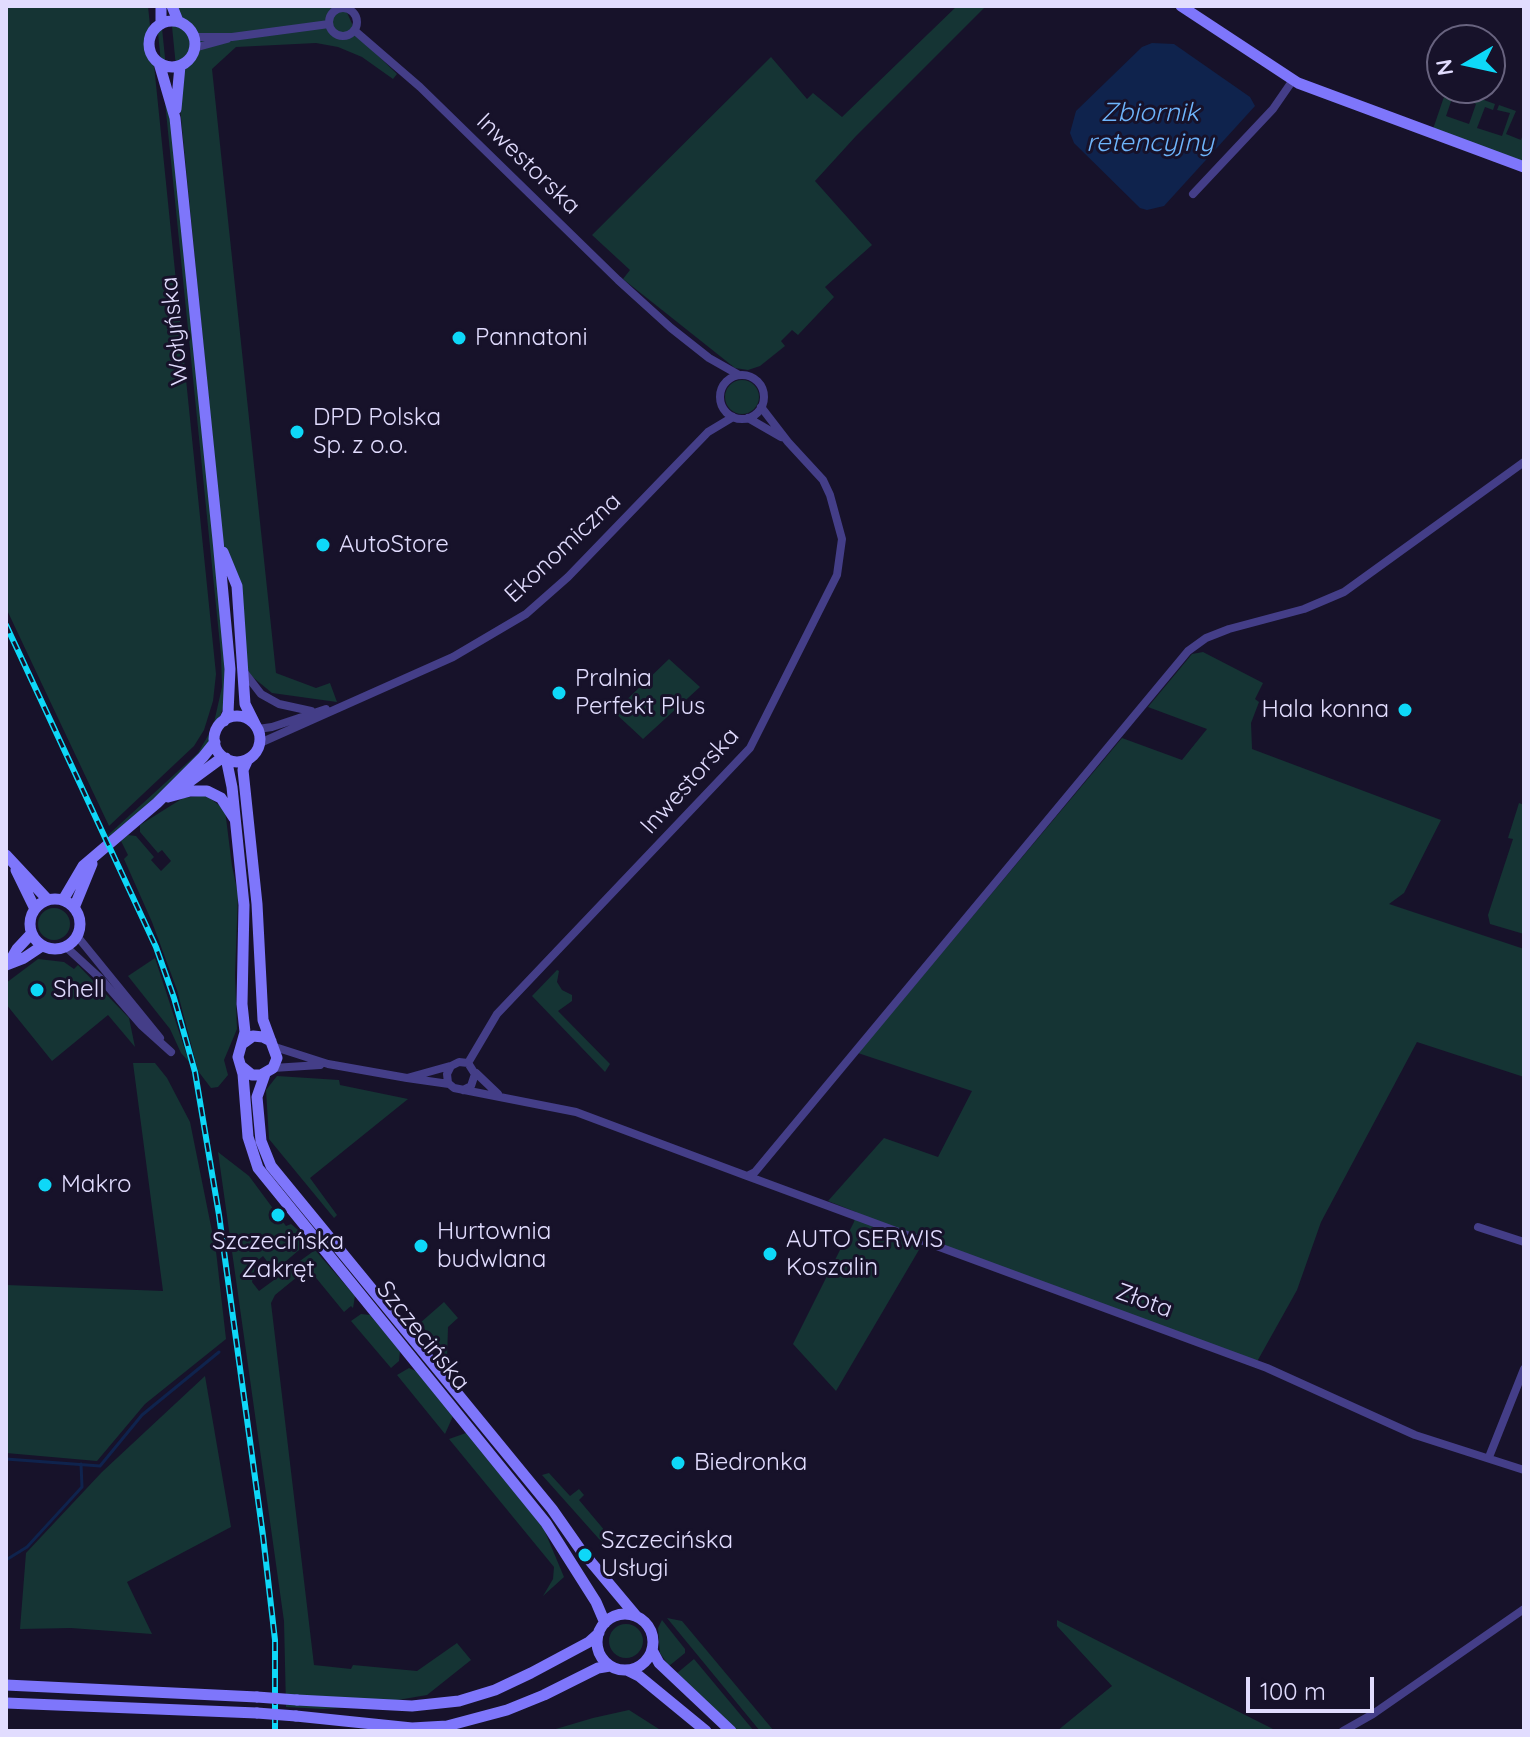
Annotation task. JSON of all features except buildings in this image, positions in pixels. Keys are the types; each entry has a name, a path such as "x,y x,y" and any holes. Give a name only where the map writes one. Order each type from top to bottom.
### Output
{"main road":[{"path":"161,6 161,23"},
{"path":"172,6 178,21 188,27 194,43 189,59 180,66 169,67 152,56 149,46 153,31 161,23 178,21"},
{"path":"1181,6 1293,80 1524,167"},
{"name":"Wołyńska","path":"159,63 175,118 218,540 230,669 228,713 224,721"},
{"name":"Wołyńska","path":"175,118 180,66"},
{"name":"Wołyńska","path":"218,540 237,586 245,704 257,728"},
{"path":"163,800 215,742 217,729 224,721 243,717 257,728 260,743 243,770 257,904 263,1020 277,1058 269,1071 252,1075 241,1066 238,1053 245,1032 244,905 230,774 215,742"},
{"path":"224,757 238,762 248,759"},
{"path":"63,900 83,866 163,800 224,757"},
{"path":"163,800 197,790 207,791 221,798 236,822"},
{"path":"74,908 96,856"},
{"path":"9,858 48,900"},
{"path":"9,858 35,909"},
{"path":"48,900 63,900 74,908 80,922 77,936 66,947 50,949 42,946 31,934 31,917 35,909 48,900"},
{"path":"8,964 31,934"},
{"path":"8,964 42,946"},
{"path":"242,1044 253,1036 263,1037 273,1044"},
{"name":"Szczecińska","path":"241,1066 250,1148 267,1181 546,1523 596,1602 602,1628"},
{"name":"Szczecińska","path":"269,1071 257,1097 261,1141 271,1166 637,1617"},
{"path":"6,1685 412,1706 459,1701 495,1690 531,1673 589,1642 620,1615 637,1617 650,1630 652,1650 659,1663 731,1731"},
{"path":"602,1628 598,1649 610,1666"},
{"path":"627,1670 640,1666 652,1650"},
{"path":"6,1703 257,1713 412,1728 447,1726 507,1710 598,1668 610,1666 639,1676 706,1731"}],"street":[{"path":"344,8 352,11 357,18 354,30 348,35 339,36 329,24 333,12 344,8"},
{"path":"194,43 329,24"},
{"name":"Inwestorska","path":"354,30 420,87 618,280 709,358 739,375"},
{"path":"1193,194 1273,109 1293,80"},
{"name":"Inwestorska","path":"709,358 725,383"},
{"path":"739,375 751,376 764,394 761,407 748,418 733,417 722,406 721,394 725,383 739,375"},
{"name":"Ekonomiczna","path":"708,432 722,406"},
{"name":"Inwestorska","path":"468,1063 497,1014 734,768 761,730 837,575 842,539 823,480 761,407"},
{"name":"Ekonomiczna","path":"260,743 453,657 526,614 568,577 708,432 733,417"},
{"name":"Inwestorska","path":"748,418 788,442"},
{"path":"747,1176 764,1163 1188,651 1206,638 1229,629 1304,609 1344,592 1524,462"},
{"path":"244,672 261,694 279,704 312,712"},
{"name":"Ekonomiczna","path":"257,728 272,727 339,706"},
{"path":"66,947 169,1050 77,936"},
{"path":"273,1044 328,1064 449,1084 463,1090 473,1083 474,1072"},
{"path":"407,1078 459,1062 468,1063 502,1097"},
{"path":"269,1071 328,1064"},
{"path":"449,1084 447,1074 451,1066"},
{"name":"Złota","path":"463,1090 576,1112 1267,1368 1415,1435 1524,1470"},
{"path":"1478,1227 1524,1242"},
{"path":"1489,1457 1524,1369"},
{"path":"1343,1731 1373,1714 1524,1609"}],"green space":[{"path":"6,6 148,6 216,674 213,701 204,730 194,746 109,826 6,608"},
{"path":"170,6 344,6 354,28 368,46 397,74 393,79 362,57 338,47 316,43 236,47 212,69 276,673 316,688 330,683 337,702 272,693 249,674 223,544"},
{"path":"957,6 986,6 815,181 872,245 825,287 834,297 798,335 792,330 781,341 785,346 760,366 748,370 735,368 623,279 630,270 592,235 771,57 807,99 813,93 842,117"},
{"path":"157,23 162,28 225,655 224,705 213,736 190,768 109,839 108,835 198,753 213,727 222,687"},
{"path":"1442,104 1450,104 1446,116 1469,124 1476,104 1495,104 1493,110 1485,107 1477,128 1502,136 1510,113 1497,110 1499,105 1516,111 1506,134 1521,140 1524,131 1524,162 1433,129"},
{"path":"742,380 754,385 759,397 754,409 742,414 730,409 725,397 730,385"},
{"path":"1203,652 1263,683 1255,699 1259,702 1251,723 1252,749 1441,820 1404,893 1389,904 1524,949 1524,1077 1417,1042 1321,1222 1297,1290 1254,1367 923,1243 836,1391 793,1344 854,1222 856,1212 828,1201 884,1138 938,1157 972,1091 858,1053 1122,738 1182,760 1207,729 1148,707 1192,654"},
{"path":"669,659 700,687 643,739 614,712"},
{"path":"206,795 225,810 238,894 237,1029 224,1060 228,1075 218,1087 211,1088 198,1071 177,990 124,859 128,855 121,841 128,835 136,836 154,857 151,860 161,871 171,861 162,850 158,853 140,832 140,825 183,798"},
{"path":"1519,803 1524,805 1524,934 1490,924 1488,915 1513,839 1508,838"},
{"path":"54,908 66,912 70,924 66,936 54,940 42,936 38,924 42,912"},
{"path":"155,958 191,1064 181,1053 170,1029 128,976"},
{"path":"38,959 64,962 74,969 78,965 129,1018 135,1047 108,1015 52,1061 6,1004 6,983"},
{"path":"557,970 557,982 562,990 572,995 572,1001 558,1011 610,1064 605,1072 532,996"},
{"path":"133,1063 155,1063 167,1078 190,1122 216,1251 226,1339 145,1404 97,1461 6,1453 6,1285 163,1291"},
{"path":"277,1076 339,1080 340,1085 408,1099 310,1178 337,1215 334,1218 269,1139 266,1090"},
{"path":"218,1152 249,1176 286,1226 291,1224 304,1235 306,1244 278,1268 273,1269 263,1256 256,1262 252,1282 259,1291 315,1250 355,1296 353,1308 351,1306 344,1312 308,1268 275,1295 271,1303 314,1665 417,1671 457,1643 471,1660 427,1695 357,1707 286,1707 284,1621"},
{"path":"444,1302 458,1318 448,1327 447,1360 420,1323"},
{"path":"361,1314 370,1315 400,1351 399,1361 391,1368 351,1321"},
{"path":"409,1368 416,1371 453,1416 445,1434 397,1375"},
{"path":"205,1376 231,1527 127,1582 152,1634 71,1628 20,1629 26,1553 102,1472"},
{"path":"466,1433 543,1527 564,1577 543,1596 553,1579 554,1567 449,1439"},
{"path":"549,1473 570,1496 579,1489 584,1495 579,1500 611,1538 617,1534 618,1537 608,1546 599,1539 542,1475"},
{"path":"667,1618 682,1621 774,1731 760,1731"},
{"path":"662,1620 685,1649 685,1653 669,1666 660,1653 658,1628"},
{"path":"1057,1620 1277,1731 1057,1731 1112,1686 1057,1626"},
{"path":"626,1624 638,1629 643,1641 638,1653 626,1658 614,1653 609,1641 614,1629"},
{"path":"694,1659 754,1731 737,1731 676,1674"},
{"path":"629,1710 662,1731 549,1731 593,1718"}],"water":[{"name":"Zbiornik retencyjny","path":"1152,43 1174,44 1250,97 1255,106 1164,206 1147,210 1140,208 1074,143 1070,133 1076,111 1142,47"}],"waterway":[{"path":"6,1459 100,1466 142,1415 219,1352"},
{"path":"6,1560 27,1547 82,1487 81,1464"}],"railway":[{"path":"6,625 156,947 195,1072 219,1215 263,1536 275,1640 275,1731"}],"place":[{"name":"Pannatoni","path":"459,338"},
{"name":"DPD Polska Sp. z o.o.","path":"297,432"},
{"name":"AutoStore","path":"323,545"},
{"name":"Pralnia Perfekt Plus","path":"559,693"},
{"name":"Hala konna","path":"1405,710"},
{"name":"Shell","path":"37,990"},
{"name":"Makro","path":"45,1185"},
{"name":"Szczecińska Zakręt","path":"278,1215"},
{"name":"Hurtownia budwlana","path":"421,1246"},
{"name":"AUTO SERWIS Koszalin","path":"770,1254"},
{"name":"Biedronka","path":"678,1463"},
{"name":"Szczecińska Usługi","path":"585,1555"}]}
